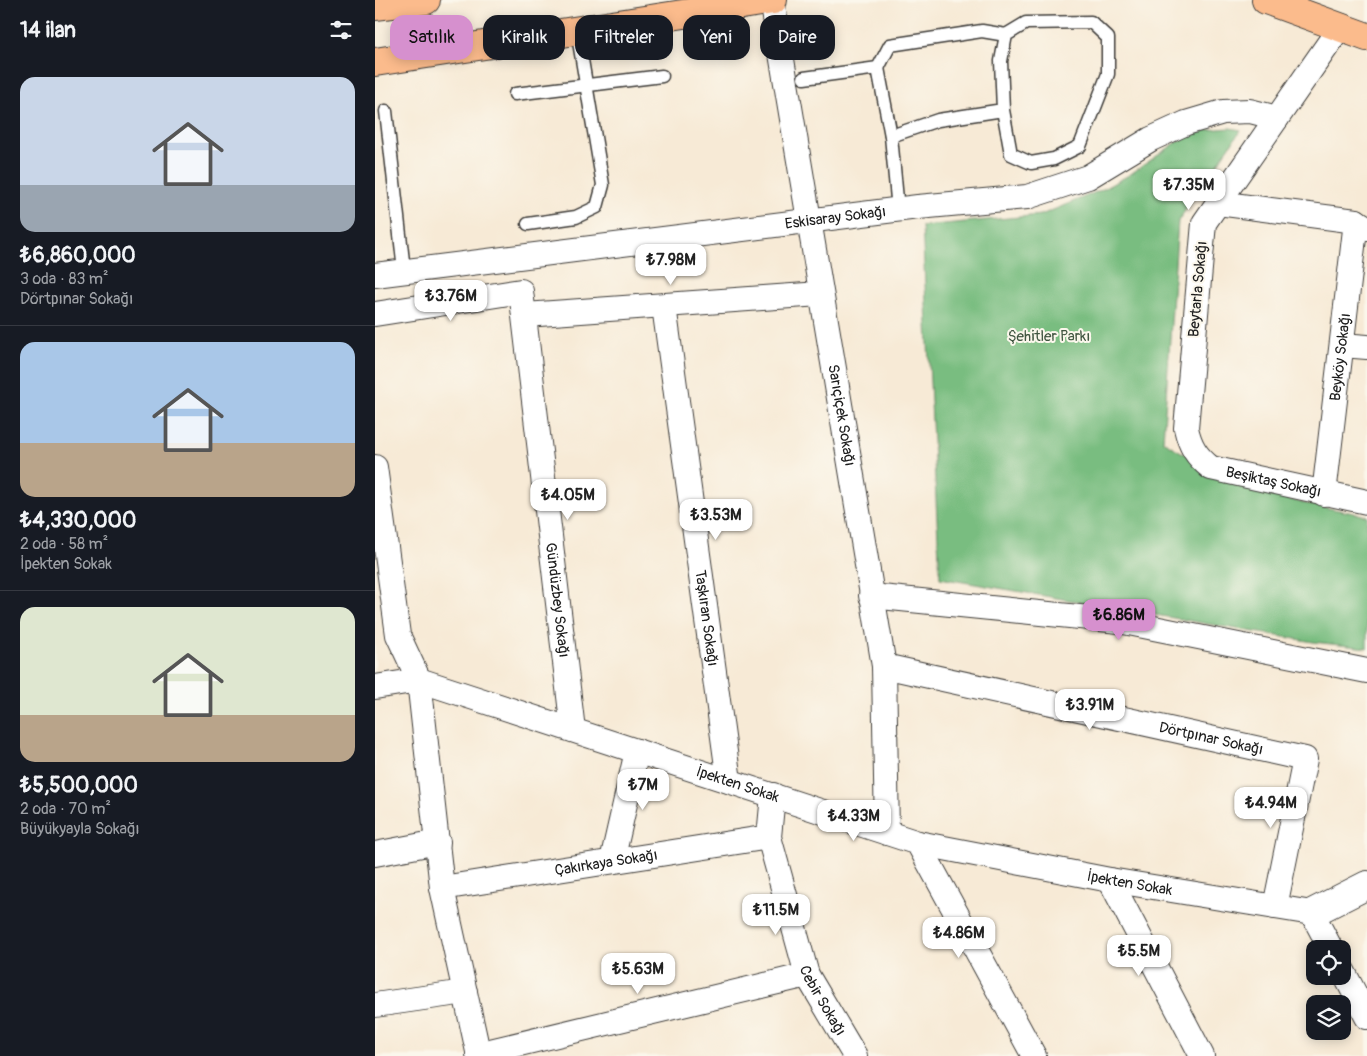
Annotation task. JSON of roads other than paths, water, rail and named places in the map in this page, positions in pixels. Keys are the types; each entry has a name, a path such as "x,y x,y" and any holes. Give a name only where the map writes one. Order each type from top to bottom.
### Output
{"main road":[{"path":"375,6 426,0"},
{"path":"673,15 772,0"},
{"path":"1266,0 1367,37"},
{"path":"375,62 575,30"}],"street":[{"name":"Sarıçiçek Sokağı","path":"772,0 884,666 887,833"},
{"name":"Beytarla Sokağı","path":"1189,444 1185,428 1204,223 1341,26"},
{"name":"Eskisaray Sokağı","path":"375,274 898,210 1027,197 1088,177 1151,139 1186,123 1223,112 1250,111 1277,118"},
{"path":"1218,203 1362,224"},
{"name":"Beyköy Sokağı","path":"1325,494 1342,345 1362,224"},
{"name":"Gündüzbey Sokağı","path":"375,314 521,291 573,730"},
{"path":"525,315 820,294"},
{"name":"Taşkıran Sokağı","path":"664,306 729,781"},
{"path":"1342,345 1367,347"},
{"name":"Beşiktaş Sokağı","path":"1189,444 1198,458 1211,468 1367,502"},
{"path":"375,467 398,635 419,680 443,888 478,1055 807,975"},
{"path":"871,596 1119,621 1367,670"},
{"name":"Dörtpınar Sokağı","path":"884,666 1305,759 1275,907"},
{"name":"İpekten Sokak","path":"375,687 419,680 918,843 1110,880 1312,913"},
{"path":"612,861 637,752"},
{"name":"Cebir Sokağı","path":"773,795 769,836 807,975 855,1056"},
{"name":"Çakırkaya Sokağı","path":"443,888 769,836"},
{"path":"375,854 437,842"},
{"path":"918,843 1034,1056"},
{"path":"1110,880 1203,1056"},
{"path":"1326,940 1312,913 1367,886"},
{"path":"1350,985 1367,1017"},
{"path":"375,1005 465,992"}],"lane":[{"path":"898,210 891,136 878,68 890,45 982,31 1006,36 1026,24 1091,22 1108,38 1108,74 1080,146 1054,159 1031,163 1011,154 1003,110 1001,61 1006,36"},
{"path":"528,224 576,217 597,207 603,185 582,60"},
{"path":"804,78 878,68"},
{"path":"515,94 662,76"},
{"path":"891,136 939,120 1003,110"},
{"path":"386,111 404,270"}],"park label":[{"name":"Şehitler Parkı","path":"1049,336"}]}
